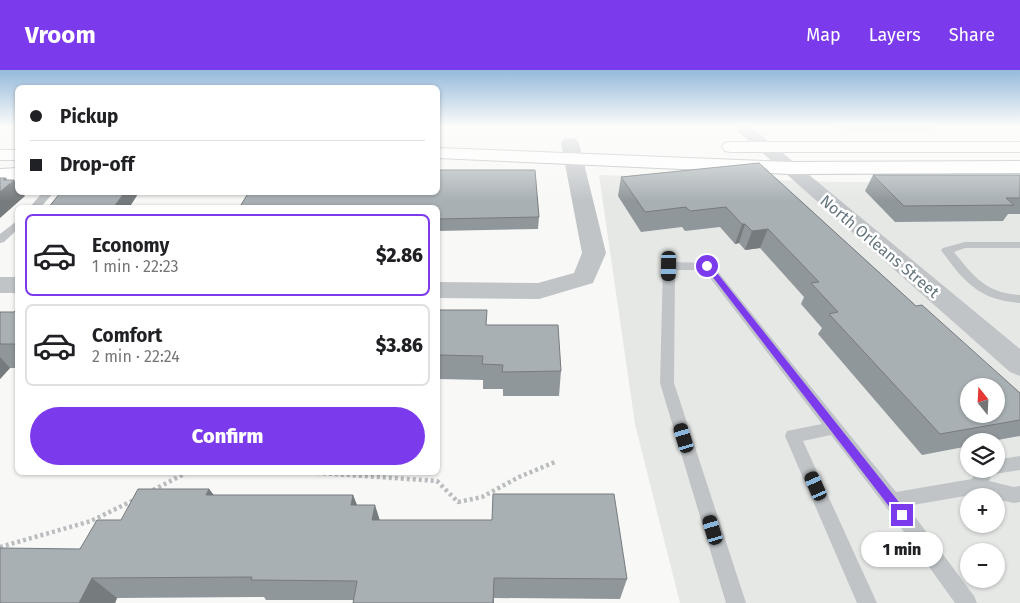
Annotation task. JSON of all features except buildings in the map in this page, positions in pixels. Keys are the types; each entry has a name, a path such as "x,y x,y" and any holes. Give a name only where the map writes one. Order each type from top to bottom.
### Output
{"main road":[{"path":"440,153 572,151 790,168 1020,167"},
{"path":"0,155 15,155"},
{"path":"0,175 15,174"}],"street":[{"path":"440,290 539,291 584,278 594,253 572,151"},
{"name":"North Orleans Street","path":"769,151 1020,365"},
{"path":"0,285 15,285"}],"lane":[{"path":"37,205 46,195"},
{"path":"0,240 15,226"},
{"path":"1020,245 965,245 947,250 973,283 1002,299 1020,299"},
{"path":"736,603 667,383 669,266 707,266 892,501 967,603"},
{"path":"835,428 793,436 867,603"},
{"path":"1005,466 1020,463"},
{"path":"977,486 981,478"},
{"path":"892,501 977,486 1014,495 1020,494"}],"path":[{"path":"349,475 437,481 458,502 482,497 519,477 555,462"},
{"path":"144,495 182,475"},
{"path":"0,547 91,521 135,499"}],"shaded area":[{"path":"599,175 840,182 1020,182 1020,603 680,603 635,424"}],"route":[{"path":"707,266 902,515"}]}
